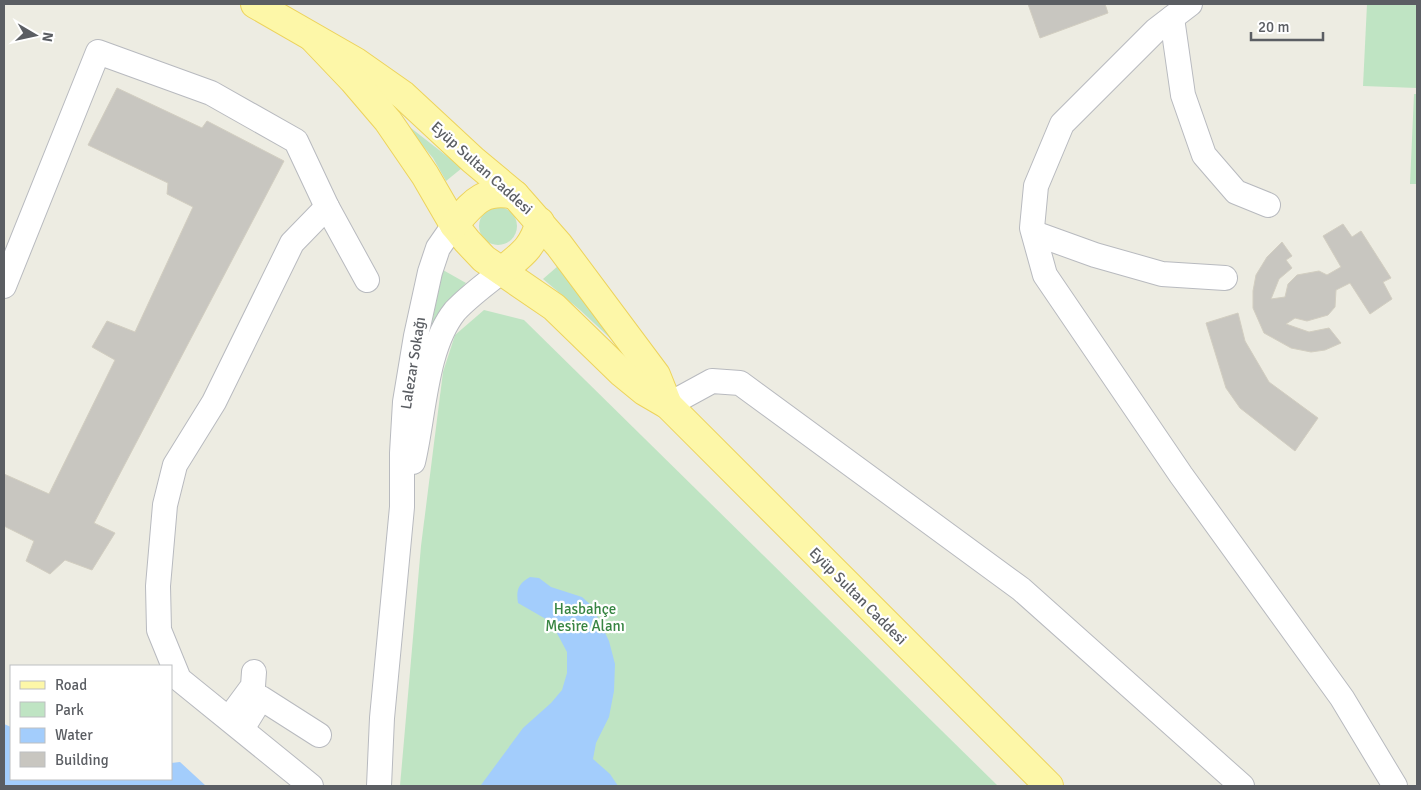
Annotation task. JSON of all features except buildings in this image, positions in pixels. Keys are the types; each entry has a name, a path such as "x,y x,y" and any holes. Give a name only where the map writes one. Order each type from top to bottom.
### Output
{"main road":[{"name":"Eyüp Sultan Caddesi","path":"255,4 356,62 403,95 473,160 515,195 559,245 656,375 668,405"},
{"name":"Eyüp Sultan Caddesi","path":"314,38 388,121 425,176 454,225 484,259 554,307 622,373 644,391 668,405 1049,786"},
{"path":"454,225 476,200 490,194 504,193 515,195"},
{"path":"502,272 526,252 536,238 540,222"}],"street":[{"path":"1190,4 1156,30 1062,124 1036,186 1032,228 1045,275 1181,474 1342,698 1395,786"},
{"path":"1172,18 1183,95 1204,155 1236,192 1268,205"},
{"path":"4,286 98,52 211,92 296,141 368,280"},
{"path":"311,786 180,678 159,630 158,586 166,505 175,465 214,402 292,243 328,206"},
{"name":"Lalezar Sokağı","path":"379,786 382,718 402,507 402,453 405,402 416,336 430,272 438,248 454,225"},
{"path":"1034,233 1094,255 1162,274 1225,278"},
{"name":"Lalezar Sokağı","path":"402,507 418,444 427,388 437,345 454,313 468,298 502,272"},
{"path":"668,405 712,381 740,383 1020,589 1242,786"},
{"path":"235,724 253,686 254,672"},
{"path":"235,724 261,698 319,735"}],"green space":[{"path":"1367,4 1417,4 1417,88 1363,86"},
{"path":"1414,94 1417,94 1417,184 1410,184"},
{"path":"402,121 462,168 446,181 433,158"},
{"path":"498,207 512,212 517,226 512,240 498,245 484,240 479,226 484,212"},
{"path":"558,266 623,350 543,279"},
{"path":"443,270 466,283 448,303 432,328 431,327"},
{"name":"Hasbahçe Mesire Alanı","path":"484,310 524,320 998,786 400,786 421,546 443,372 455,335"}],"water":[{"path":"530,577 539,578 551,587 582,597 592,606 609,641 615,664 614,691 609,717 596,743 593,759 610,774 618,786 474,786 481,785 523,728 551,703 562,690 567,673 567,652 551,622 518,603 517,594 519,588"},
{"path":"4,724 10,727 10,780 172,780 172,763 180,762 206,786 4,786"}]}
